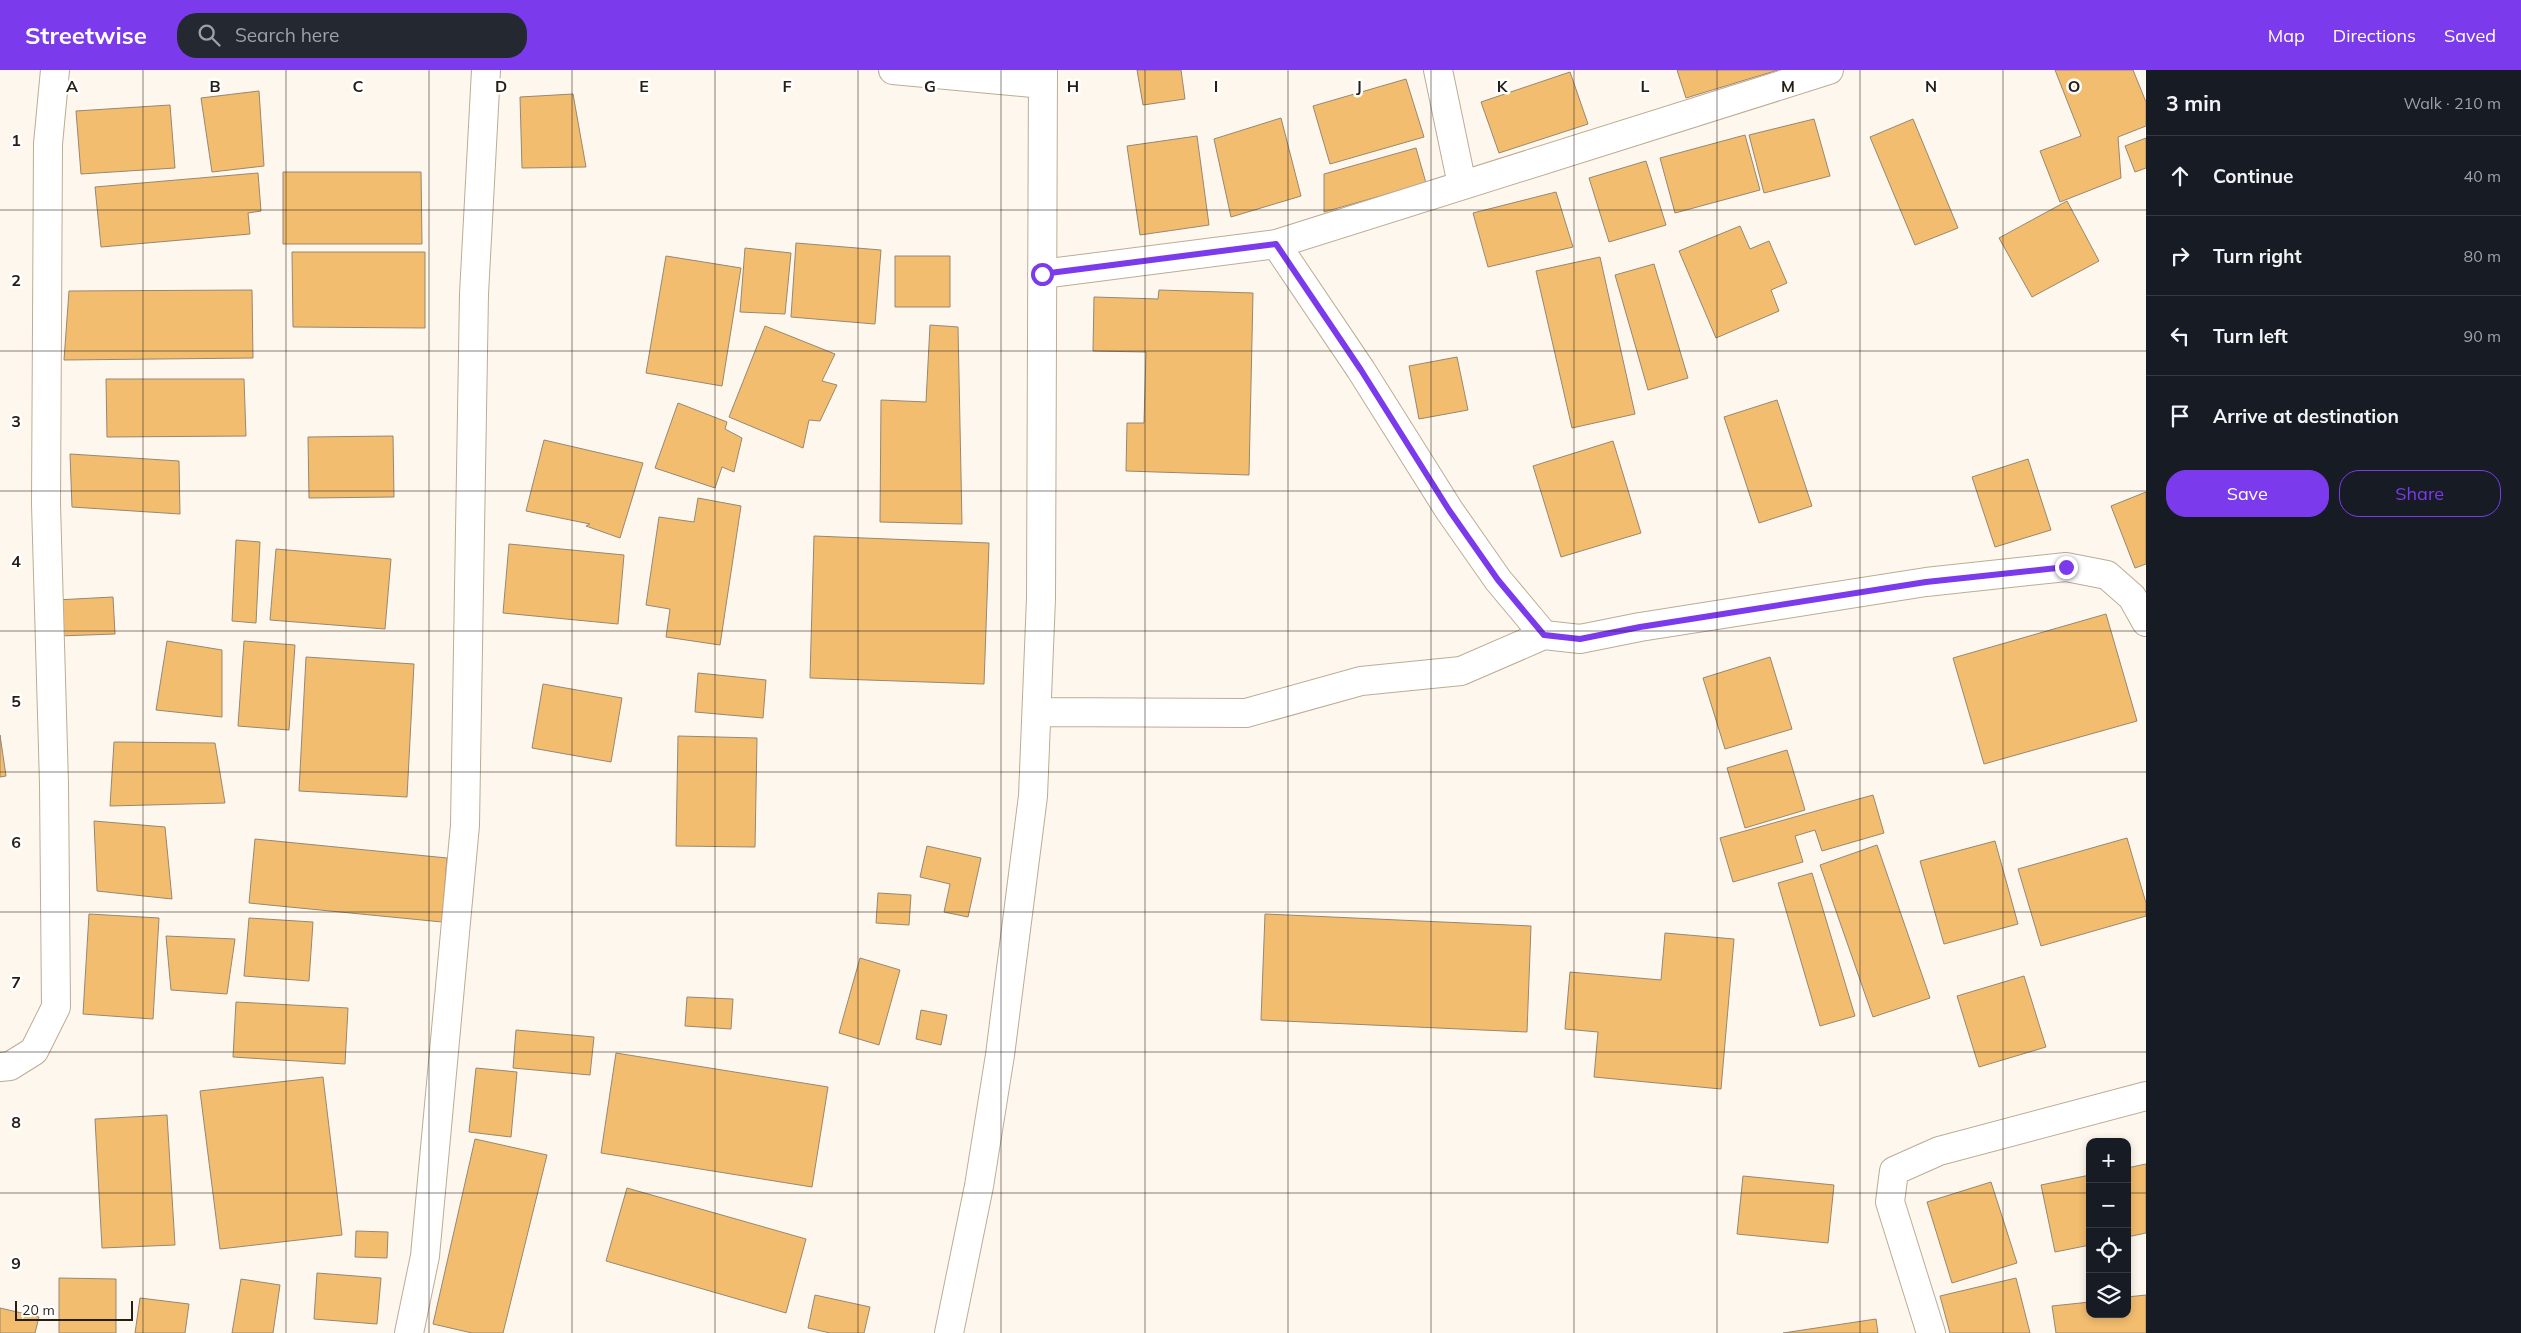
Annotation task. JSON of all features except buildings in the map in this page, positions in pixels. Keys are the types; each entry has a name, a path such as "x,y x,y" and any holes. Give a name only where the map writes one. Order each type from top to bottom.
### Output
{"street":[{"path":"0,1068 10,1066 34,1051 56,1007 54,784 46,504 48,144 55,70"},
{"path":"409,1333 424,1256 465,825 474,294 486,70"},
{"path":"893,70 1043,77 1042,598 1033,796 1000,1055 979,1186 949,1333"},
{"path":"1438,70 1462,185"},
{"path":"1042,274 1276,244 1829,70"},
{"path":"1276,244 1372,386 1449,510 1498,580 1544,635"},
{"path":"1036,712 1246,714 1361,682 1461,671 1544,635 1580,639 1640,627 1926,582 2066,567 2107,575 2132,597 2146,622"},
{"path":"1931,1333 1890,1202 1894,1171 1939,1151 2146,1096"}],"route":[{"path":"1042,274 1276,244 1361,370 1449,510 1498,580 1544,635 1580,639 1640,627 1926,582 2066,567"}]}
